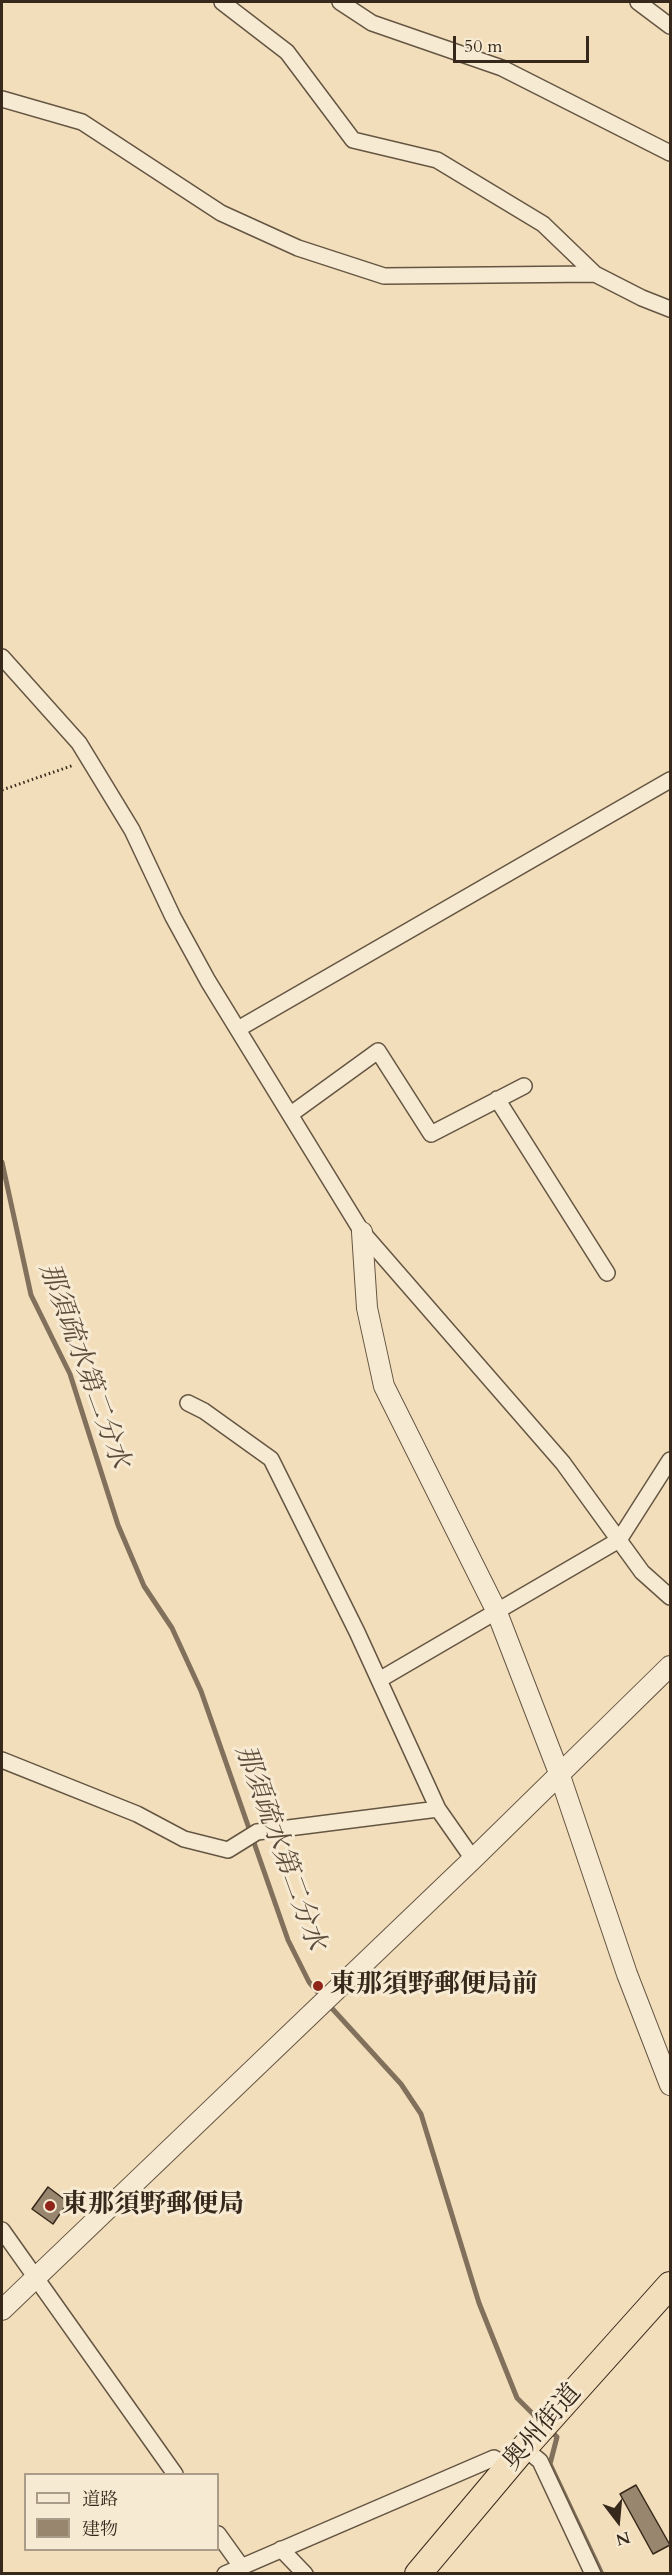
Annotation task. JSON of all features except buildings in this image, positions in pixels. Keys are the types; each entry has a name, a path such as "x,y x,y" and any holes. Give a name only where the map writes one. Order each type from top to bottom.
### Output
{"highway":[{"name":"奥州街道","path":"418,2574 516,2457 670,2285"}],"street":[{"path":"222,2 286,52 353,140 437,160 543,224 595,274 642,298 670,309"},
{"path":"340,2 372,23 502,68 670,153"},
{"path":"638,2 670,26"},
{"path":"2,99 81,122 221,213 298,248 384,276 595,274"},
{"path":"2,657 79,743 132,830 173,917 238,1029 362,1232 563,1463 642,1572 670,1597"},
{"path":"238,1029 670,780"},
{"path":"291,1114 378,1051 431,1134 524,1086"},
{"path":"497,1099 607,1273"},
{"path":"362,1232 367,1308 384,1386 496,1610 559,1773 627,1974 670,2085"},
{"path":"188,1403 204,1411 271,1459 379,1680 438,1809 473,1859"},
{"path":"379,1680 619,1540 670,1460"},
{"path":"2,2310 473,1859 670,1666"},
{"path":"2,1760 137,1814 184,1839 228,1850 257,1832 438,1809"},
{"path":"2,2229 175,2473"},
{"path":"225,2574 494,2458 516,2457 540,2461 593,2574"},
{"path":"219,2535 241,2566"},
{"path":"281,2549 305,2574"}],"path":[{"path":"2,790 90,761"}],"waterway":[{"name":"那須疏水第二分水","path":"2,1162 31,1295 70,1374 118,1525 144,1586 172,1628 201,1691 288,1940 309,1982 322,1997"},
{"name":"那須疏水第二分水","path":"328,2004 401,2084 421,2114 479,2303 517,2398 540,2421"},
{"name":"那須疏水第二分水","path":"549,2429 557,2437 550,2464 602,2574"}],"place":[{"name":"東那須野郵便局前","path":"318,1986"},
{"name":"東那須野郵便局","path":"50,2206"}]}
